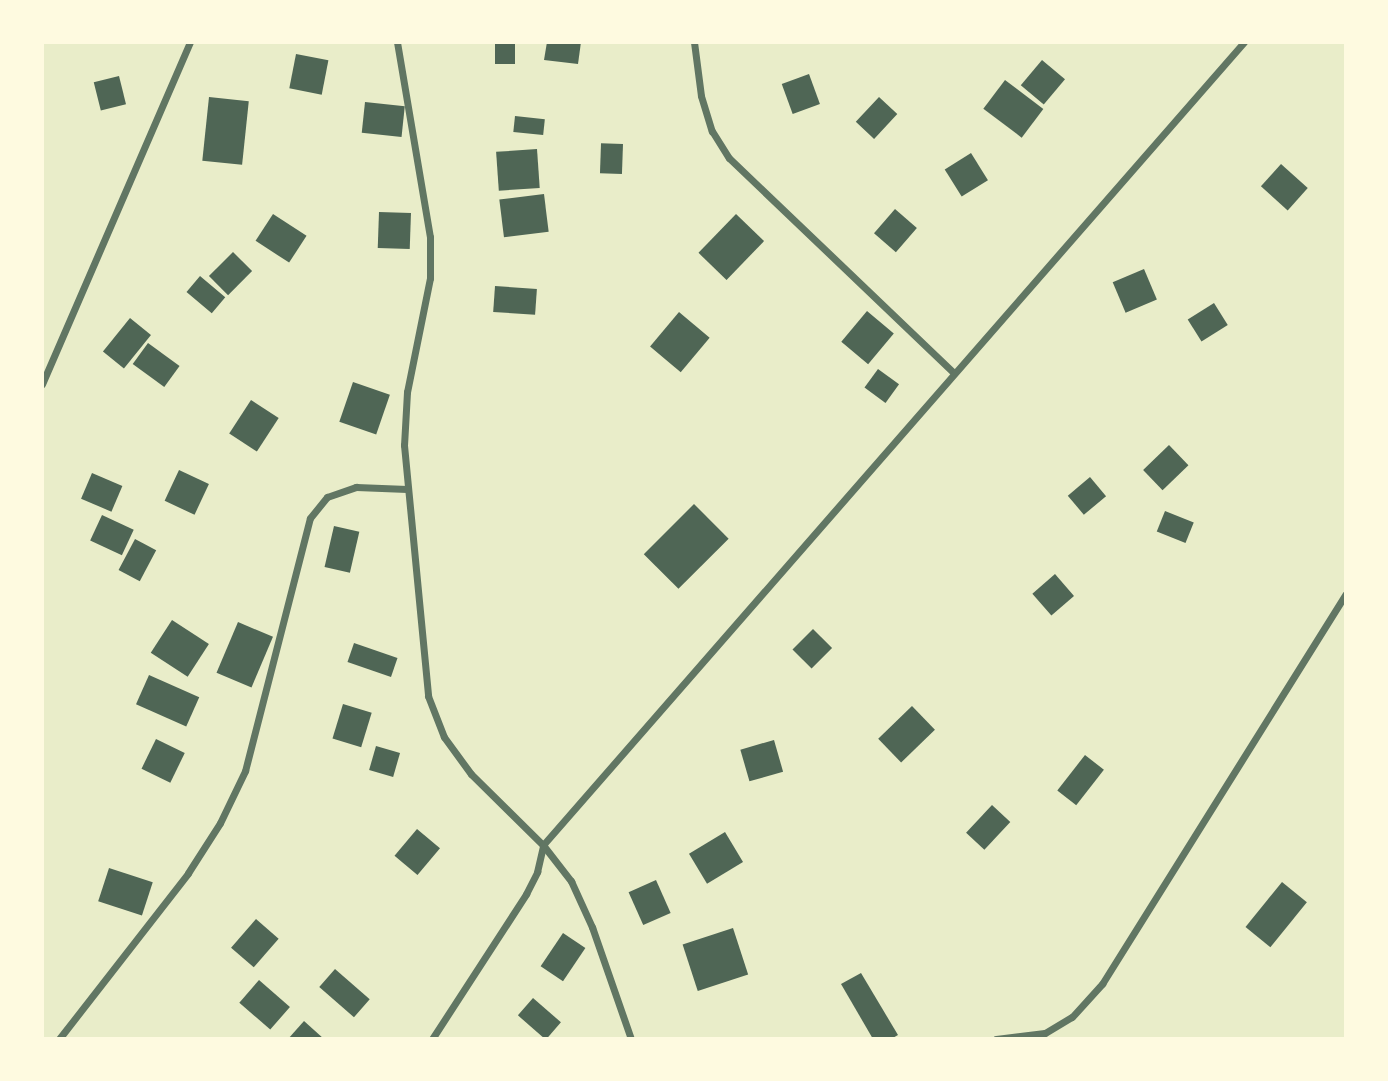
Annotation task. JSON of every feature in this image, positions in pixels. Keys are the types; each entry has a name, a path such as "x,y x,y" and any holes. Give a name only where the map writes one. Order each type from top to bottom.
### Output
{"street":[{"path":"42,384 190,42"},
{"path":"397,42 429,237 430,278 407,392 404,445 428,695 444,737 471,774 543,845 570,881 592,927 631,1039"},
{"path":"694,42 701,96 712,131 729,158 954,372"},
{"path":"432,1039 526,894 537,873 543,845 1244,42"},
{"path":"58,1039 188,873 220,823 245,771 310,518 327,498 356,487 407,489"},
{"path":"1002,1038 1045,1033 1072,1017 1102,984 1346,594"}],"building":[{"path":"495,42 515,42 515,64 495,64"},
{"path":"547,42 581,42 578,64 544,60"},
{"path":"296,54 328,60 322,95 289,88"},
{"path":"1042,60 1065,79 1044,105 1021,85"},
{"path":"809,74 820,104 793,114 782,84"},
{"path":"119,76 126,104 101,110 94,82"},
{"path":"1005,80 1043,109 1022,138 983,109"},
{"path":"209,97 249,101 242,165 202,161"},
{"path":"879,97 897,114 874,139 856,122"},
{"path":"365,102 405,106 402,137 362,133"},
{"path":"515,116 545,119 543,135 513,132"},
{"path":"601,143 623,144 622,174 600,173"},
{"path":"537,149 540,188 499,191 496,152"},
{"path":"971,153 988,180 962,197 945,169"},
{"path":"1281,164 1308,188 1288,210 1261,186"},
{"path":"544,194 549,232 504,237 499,199"},
{"path":"895,209 917,228 896,252 874,233"},
{"path":"379,212 411,213 410,249 378,248"},
{"path":"273,214 307,236 289,263 256,241"},
{"path":"736,214 764,241 727,280 698,253"},
{"path":"233,252 252,271 228,295 209,276"},
{"path":"1144,269 1157,299 1126,313 1113,282"},
{"path":"200,276 225,297 212,313 187,292"},
{"path":"495,286 537,289 535,315 493,312"},
{"path":"1214,303 1228,325 1201,341 1188,319"},
{"path":"867,311 894,333 868,364 841,342"},
{"path":"679,312 710,338 681,372 650,346"},
{"path":"130,318 151,335 124,368 103,351"},
{"path":"148,343 180,366 164,387 133,364"},
{"path":"878,369 899,384 886,403 864,388"},
{"path":"353,382 390,395 376,434 339,422"},
{"path":"251,400 279,418 257,452 229,434"},
{"path":"1169,445 1188,465 1163,490 1143,470"},
{"path":"179,470 209,484 195,515 165,501"},
{"path":"92,473 122,486 111,512 81,499"},
{"path":"1090,477 1106,496 1084,515 1068,496"},
{"path":"694,504 729,539 678,589 644,554"},
{"path":"1165,511 1194,523 1186,543 1157,531"},
{"path":"102,515 134,530 122,555 90,540"},
{"path":"334,526 359,532 350,573 325,567"},
{"path":"135,539 156,550 140,581 119,570"},
{"path":"1055,574 1074,596 1051,616 1032,594"},
{"path":"172,620 209,644 188,677 151,653"},
{"path":"238,622 273,637 251,687 217,673"},
{"path":"813,629 832,648 812,669 792,650"},
{"path":"354,643 397,658 391,677 347,662"},
{"path":"149,675 199,697 186,727 136,704"},
{"path":"343,704 372,713 361,747 332,738"},
{"path":"912,706 935,730 901,762 878,739"},
{"path":"156,739 185,753 170,783 142,769"},
{"path":"774,740 783,772 749,781 740,750"},
{"path":"376,746 400,753 393,777 369,770"},
{"path":"1085,755 1104,770 1076,805 1057,790"},
{"path":"992,805 1010,822 984,850 966,833"},
{"path":"417,829 440,848 417,875 395,856"},
{"path":"725,832 743,862 707,884 689,854"},
{"path":"109,868 153,882 142,916 98,901"},
{"path":"656,880 671,913 643,925 629,892"},
{"path":"1282,882 1307,902 1270,947 1245,927"},
{"path":"256,919 279,939 254,967 231,948"},
{"path":"733,928 748,975 698,991 683,944"},
{"path":"563,933 585,948 563,981 541,966"},
{"path":"335,969 370,999 354,1017 319,987"},
{"path":"861,973 898,1035 891,1039 873,1039 841,984"},
{"path":"259,980 290,1007 270,1030 239,1003"},
{"path":"533,998 561,1022 545,1039 518,1015"},
{"path":"304,1021 324,1039 288,1039"}]}
